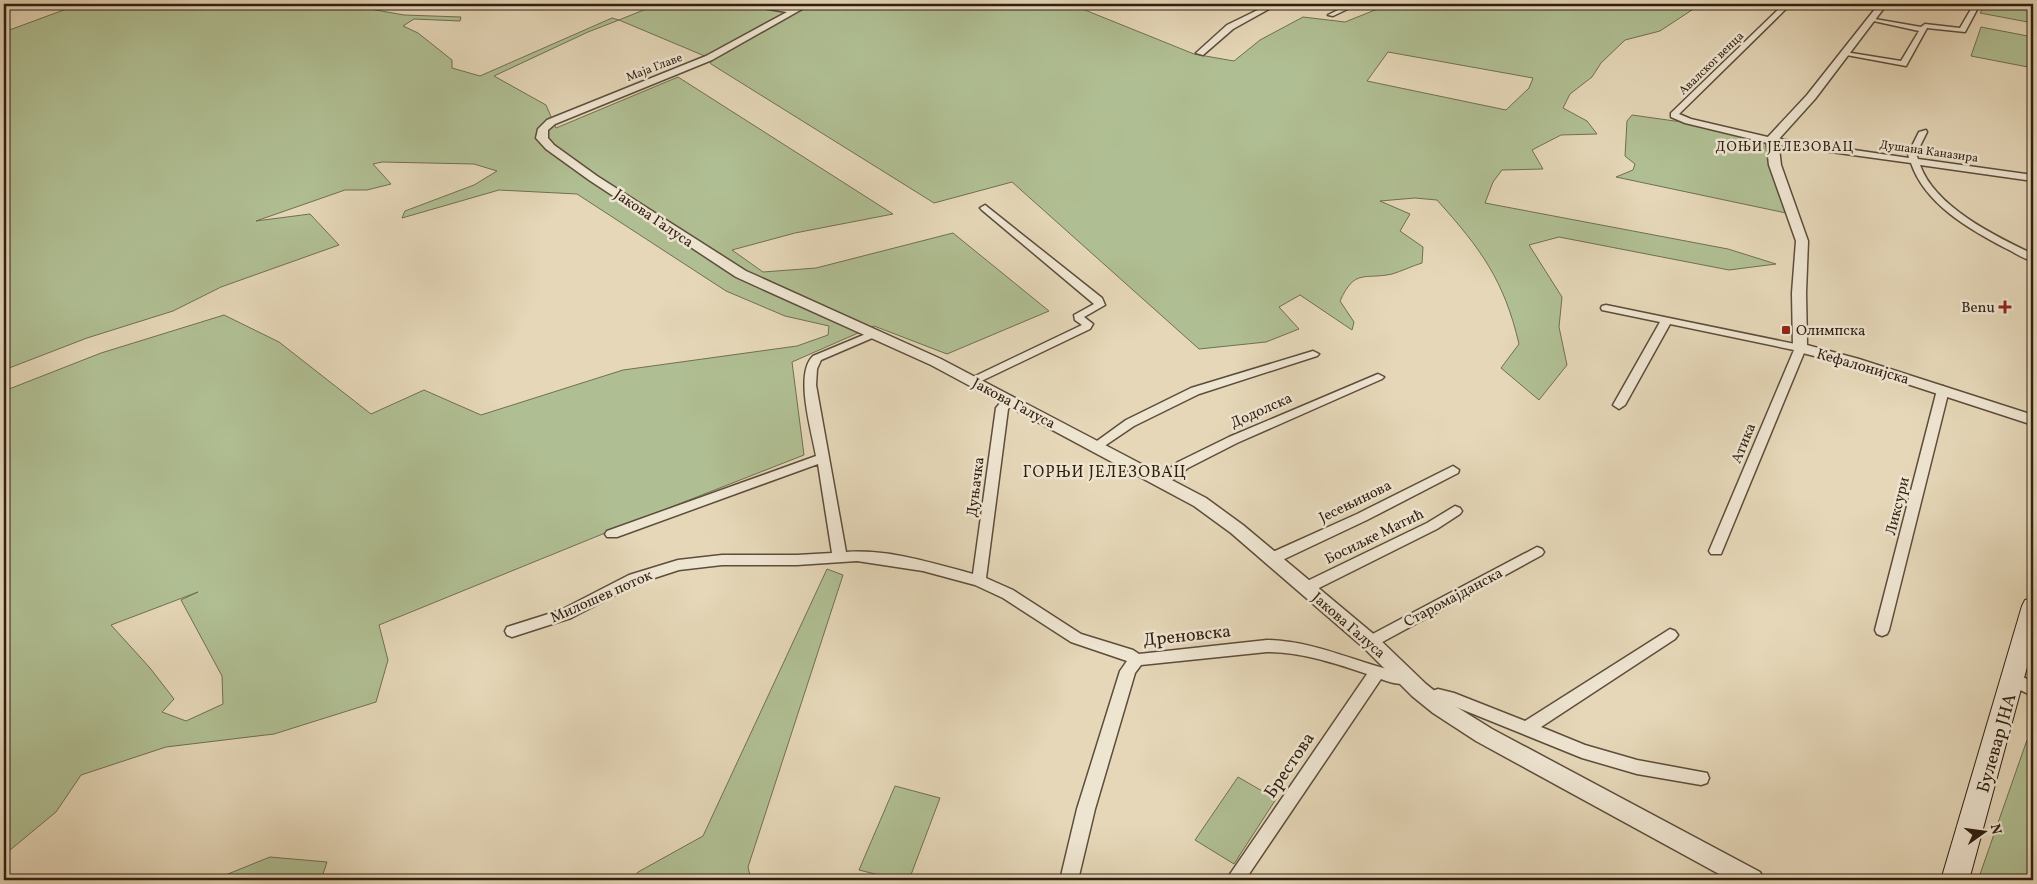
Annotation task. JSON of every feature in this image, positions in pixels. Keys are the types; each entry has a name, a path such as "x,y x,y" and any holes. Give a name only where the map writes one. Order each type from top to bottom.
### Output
{"main road":[{"name":"Булевар ЈНА","path":"1956,880 2024,684 2033,606"}],"street":[{"path":"756,4 794,10"},
{"name":"Маја Главе","path":"565,158 542,138 543,129 551,122 709,58 807,4"},
{"path":"1200,53 1219,35 1275,4"},
{"path":"1331,15 1355,4"},
{"name":"Авалског венца","path":"1676,117 1673,114 1788,4"},
{"path":"1800,348 1799,294 1802,241 1775,165 1772,141 1811,97 1883,4"},
{"path":"1872,19 1922,29 1930,26 1962,30 1977,4"},
{"path":"1845,54 1903,64 1922,29"},
{"name":"Душана Каназира","path":"1676,117 1772,141 2033,178"},
{"path":"1923,132 1912,154 1922,180 1945,204 1979,228 2033,258"},
{"name":"Јакова Галуса","path":"565,158 723,264 753,280 973,381 1162,481 1218,514 1370,642 1429,698 1484,735 1752,880"},
{"path":"973,381 1086,328 1088,324 1079,318 1079,315 1099,306 1100,303 985,208"},
{"name":"Кефалонијска","path":"1606,308 1800,348 2031,418"},
{"path":"1620,405 1667,320"},
{"path":"840,556 810,385 812,364 818,358 873,334"},
{"name":"Атика","path":"1716,551 1800,348"},
{"path":"1096,446 1130,423 1195,391 1313,354"},
{"name":"Додолска","path":"1162,481 1183,465 1233,440 1378,377"},
{"name":"Ликсури","path":"1882,630 1943,390"},
{"name":"Дуњачка","path":"979,581 1002,408 1008,400"},
{"path":"612,534 822,458"},
{"name":"Јесењинова","path":"1272,559 1362,517 1453,470"},
{"name":"Босиљке Матић","path":"1306,588 1432,526 1455,511"},
{"name":"Старомајданска","path":"1370,642 1537,552"},
{"name":"Милошев поток","path":"512,631 566,614 634,578 678,565 722,560 797,560 840,556 886,558 979,581 1008,594 1076,638 1128,654 1137,660"},
{"path":"1528,728 1670,635"},
{"name":"Дреновска","path":"1069,880 1086,809 1125,680 1130,667 1137,660 1278,646 1302,648 1400,679 1407,678"},
{"name":"Брестова","path":"1235,880 1377,672"},
{"path":"1429,698 1438,696 1454,699 1582,751 1620,763 1701,778"}],"green space":[{"path":"80,4 342,4 404,15 461,17 460,21 414,19 403,26 418,33 452,60 452,68 480,76 612,18 619,20 588,32 494,76 546,105 556,128 678,77 893,214 795,233 732,250 763,272 816,268 953,233 1049,311 947,354 874,326 792,362 804,455 379,625 388,660 376,702 274,734 166,747 81,775 56,812 4,855 4,391 101,353 224,315 279,342 371,414 424,390 481,415 623,370 797,346 828,335 829,326 785,316 726,291 577,194 499,190 402,218 405,211 474,185 497,171 474,164 382,162 373,164 391,184 367,190 345,190 256,221 310,214 339,245 221,287 173,311 87,338 4,370 4,32","holes":["198,592 181,600 222,676 223,704 186,721 162,712 174,699 150,668 111,625"]},
{"path":"629,4 1070,4 1194,54 1234,61 1260,40 1303,17 1345,22 1390,4 1701,4 1660,31 1625,40 1601,63 1592,77 1570,94 1563,108 1587,121 1597,134 1561,135 1532,150 1543,169 1502,170 1493,182 1485,203 1728,249 1776,264 1729,270 1559,237 1529,245 1562,297 1559,327 1567,365 1539,400 1501,368 1519,344 1513,321 1506,301 1489,266 1466,234 1437,200 1415,198 1380,201 1410,214 1400,231 1423,247 1422,263 1392,274 1361,277 1351,284 1340,301 1354,322 1352,330 1300,295 1279,307 1299,329 1266,342 1199,349 1012,182 934,203 711,64 707,57 619,20 646,9","holes":["1388,52 1533,78 1529,88 1506,110 1367,81"]},
{"path":"1986,4 2033,4 2033,23 1980,13"},
{"path":"1981,27 2033,37 2033,68 1971,56"},
{"path":"1632,115 1689,123 1766,142 1769,164 1786,213 1616,177 1633,170 1635,164 1625,156 1627,121"},
{"path":"827,569 843,575 748,867 751,880 632,880 638,872 703,836"},
{"path":"2027,740 2033,744 2033,880 1978,880"},
{"path":"1238,777 1276,799 1234,864 1195,840"},
{"path":"895,786 940,798 909,880 899,880 859,870"},
{"path":"270,857 327,862 321,880 213,880"}],"place":[{"name":"Benu","path":"2005,307"},
{"name":"Олимпска","path":"1786,330"}],"district":[{"name":"ДОЊИ ЈЕЛЕЗОВАЦ","path":"1785,146"},
{"name":"ГОРЊИ ЈЕЛЕЗОВАЦ","path":"1105,471"}]}
